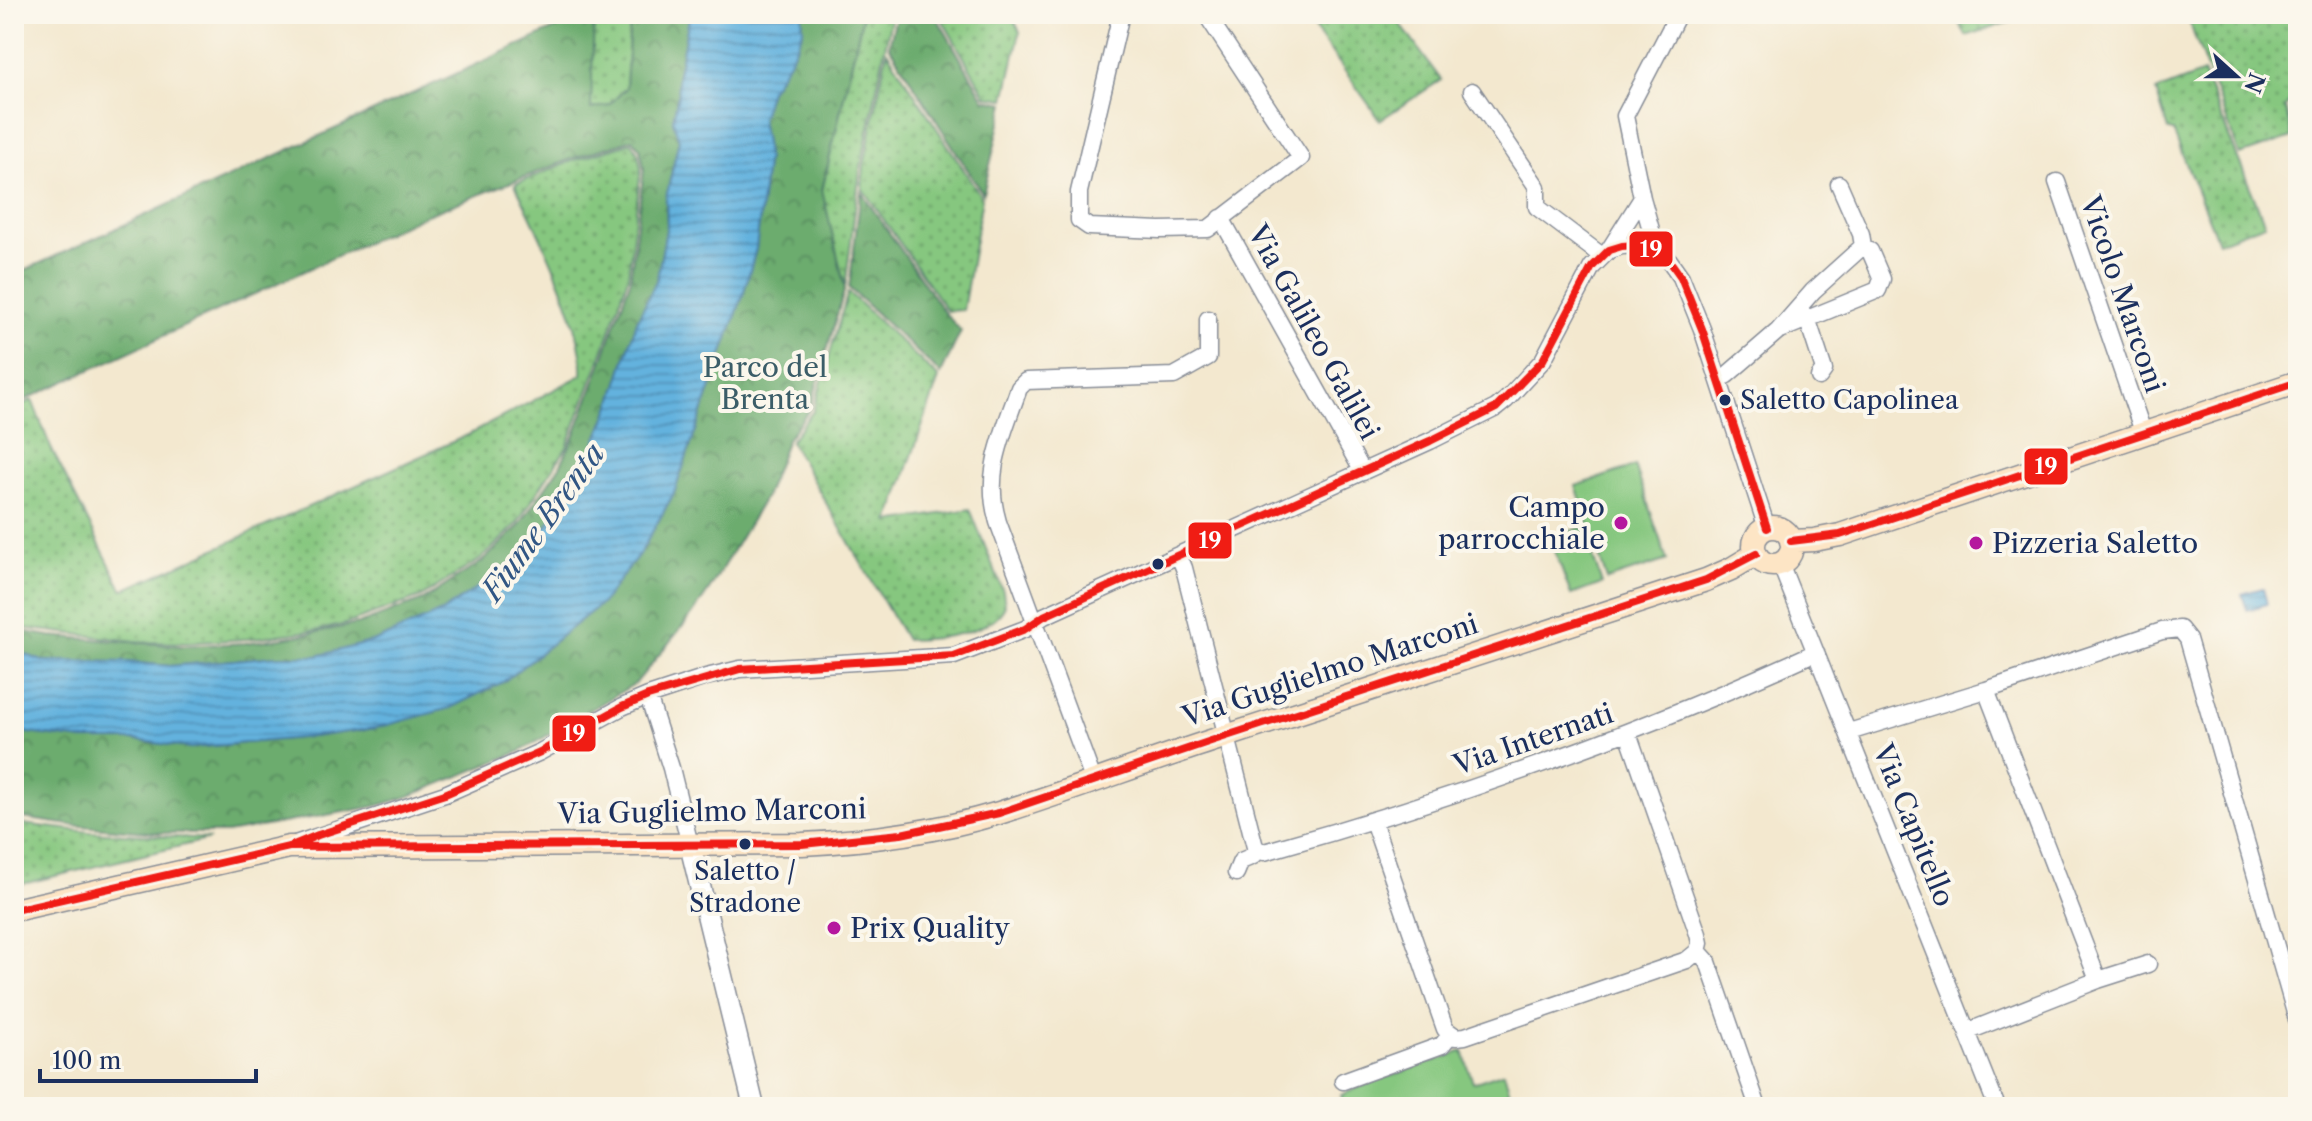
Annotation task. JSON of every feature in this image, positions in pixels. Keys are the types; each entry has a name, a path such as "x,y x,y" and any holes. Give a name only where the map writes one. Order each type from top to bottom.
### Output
{"main road":[{"path":"1791,541 1840,535 2298,382"},
{"path":"1767,528 1780,528 1791,541 1788,556 1780,563 1769,564 1756,554 1755,538 1767,528"},
{"name":"Via Guglielmo Marconi","path":"14,910 289,847 802,844 874,839 940,827 1094,782 1706,580 1756,554"}],"street":[{"path":"1121,14 1079,192 1079,220 1089,227 1160,230 1208,229 1301,158 1206,14"},
{"path":"1657,251 1625,116 1678,14"},
{"path":"1472,91 1537,187 1537,207 1606,253"},
{"name":"Vicolo Marconi","path":"2057,182 2140,423"},
{"path":"1719,379 1803,313 1878,290 1882,279 1870,251 1863,246 1861,234 1839,184"},
{"path":"289,847 445,794 540,752 622,707 706,677 740,669 954,656 987,645 1474,420 1506,400 1543,360 1586,275 1606,253 1642,198"},
{"name":"Via Galileo Galilei","path":"1221,218 1363,472"},
{"path":"1606,253 1622,246 1637,245 1657,251 1669,260 1689,293 1767,528"},
{"path":"1819,377 1824,370 1803,313 1813,291 1863,246"},
{"path":"1094,782 992,504 993,465 1019,388 1026,381 1174,376 1208,357 1208,319"},
{"path":"1179,556 1255,847 1259,850 1241,861 1236,873"},
{"name":"Via Capitello","path":"1780,563 1997,1107"},
{"path":"1849,732 2162,631 2180,629 2188,639 2298,1023"},
{"name":"Via Internati","path":"1259,850 1264,852 1373,821 1628,733 1816,652"},
{"path":"1986,690 2098,980"},
{"path":"648,696 671,768 754,1107"},
{"path":"1373,821 1445,1029 1451,1034 1465,1036 1687,960 1698,951 1698,934 1628,733"},
{"path":"1698,951 1708,962 1758,1107"},
{"path":"1969,1031 2098,980 2148,964"},
{"path":"1343,1081 1442,1045 1451,1034"}],"green space":[{"path":"587,14 594,14 591,109 609,105 626,88 630,19 626,14 690,14 677,78 678,95 673,120 679,140 666,198 667,225 657,279 637,321 611,405 570,495 525,555 442,612 375,641 317,656 277,656 170,666 42,661 14,650 14,630 50,636 183,646 245,643 358,624 423,600 483,561 518,527 560,466 574,437 630,281 644,169 640,149 633,139 571,159 419,218 14,405 14,275"},
{"path":"594,14 626,14 630,18 626,88 609,105 590,109"},
{"name":"Parco del Brenta","path":"802,14 863,14 822,190 845,288 810,409 787,439 766,495 692,615 636,683 521,751 410,796 377,806 227,833 157,833 14,817 14,731 84,740 134,740 191,748 376,728 503,682 602,603 642,550 674,493 743,295 756,249 767,156 761,119 770,90 790,60 803,31"},
{"path":"863,14 892,14 860,171 845,288 822,191"},
{"path":"901,14 935,14 984,99 1005,103 983,194 889,46 896,17"},
{"path":"939,14 1011,14 1020,32 1005,99 986,96"},
{"path":"1304,14 1393,14 1441,80 1380,120"},
{"path":"1955,14 2035,14 1966,36"},
{"path":"2186,14 2298,16 2298,95 2285,107 2292,137 2240,155"},
{"path":"887,51 982,198 963,310 947,311 862,188"},
{"path":"2203,73 2265,224 2218,242 2173,131 2168,130 2156,91"},
{"path":"632,142 641,168 628,277 604,349 567,447 516,525 481,559 421,597 346,624 319,630 184,643 144,642 14,627 14,408 32,400 51,448 122,589 126,589 470,434 582,375 581,354 568,305 515,184"},
{"path":"861,192 944,312 961,331 941,374 849,288"},
{"path":"848,292 939,378 889,522 970,509 1003,591 1005,606 988,623 961,634 906,640 790,441 813,411"},
{"name":"Campo parrocchiale","path":"1635,466 1667,560 1607,580 1576,486"},
{"path":"1583,527 1602,584 1571,595 1550,538"},
{"path":"14,823 90,832 210,839 14,886"},
{"path":"1463,1051 1473,1083 1504,1072 1514,1107 1344,1107 1341,1095"}],"water":[{"path":"690,14 802,14 803,31 790,60 770,90 761,119 767,155 756,249 674,493 642,550 602,603 503,682 450,708 376,728 191,748 134,740 84,740 14,731 14,650 42,661 170,666 277,656 317,656 375,641 442,612 525,555 570,495 591,454 611,405 637,321 657,279 667,225 666,198 679,140 673,120 678,95 677,78"},
{"path":"2263,588 2267,604 2247,610 2242,594"}],"transit line":[{"name":"19","path":"289,847 445,794 540,752 648,696 740,669 954,656 1025,629 1044,616 1496,408 1543,360 1592,267 1609,250 1622,246 1637,245 1657,251 1669,260 1681,277 1702,329 1767,528"},
{"name":"19","path":"1791,541 1840,535 2298,382"},
{"name":"19","path":"14,910 289,847 802,844 901,834 999,813 1706,580 1756,554"}],"place":[{"name":"Saletto Capolinea","path":"1725,400"},
{"name":"Campo parrocchiale","path":"1621,523"},
{"name":"Pizzeria Saletto","path":"1976,543"},
{"name":"Saletto / Stradone","path":"745,844"},
{"name":"Prix Quality","path":"834,928"}],"water label":[{"name":"Fiume Brenta","path":"543,522"}]}
